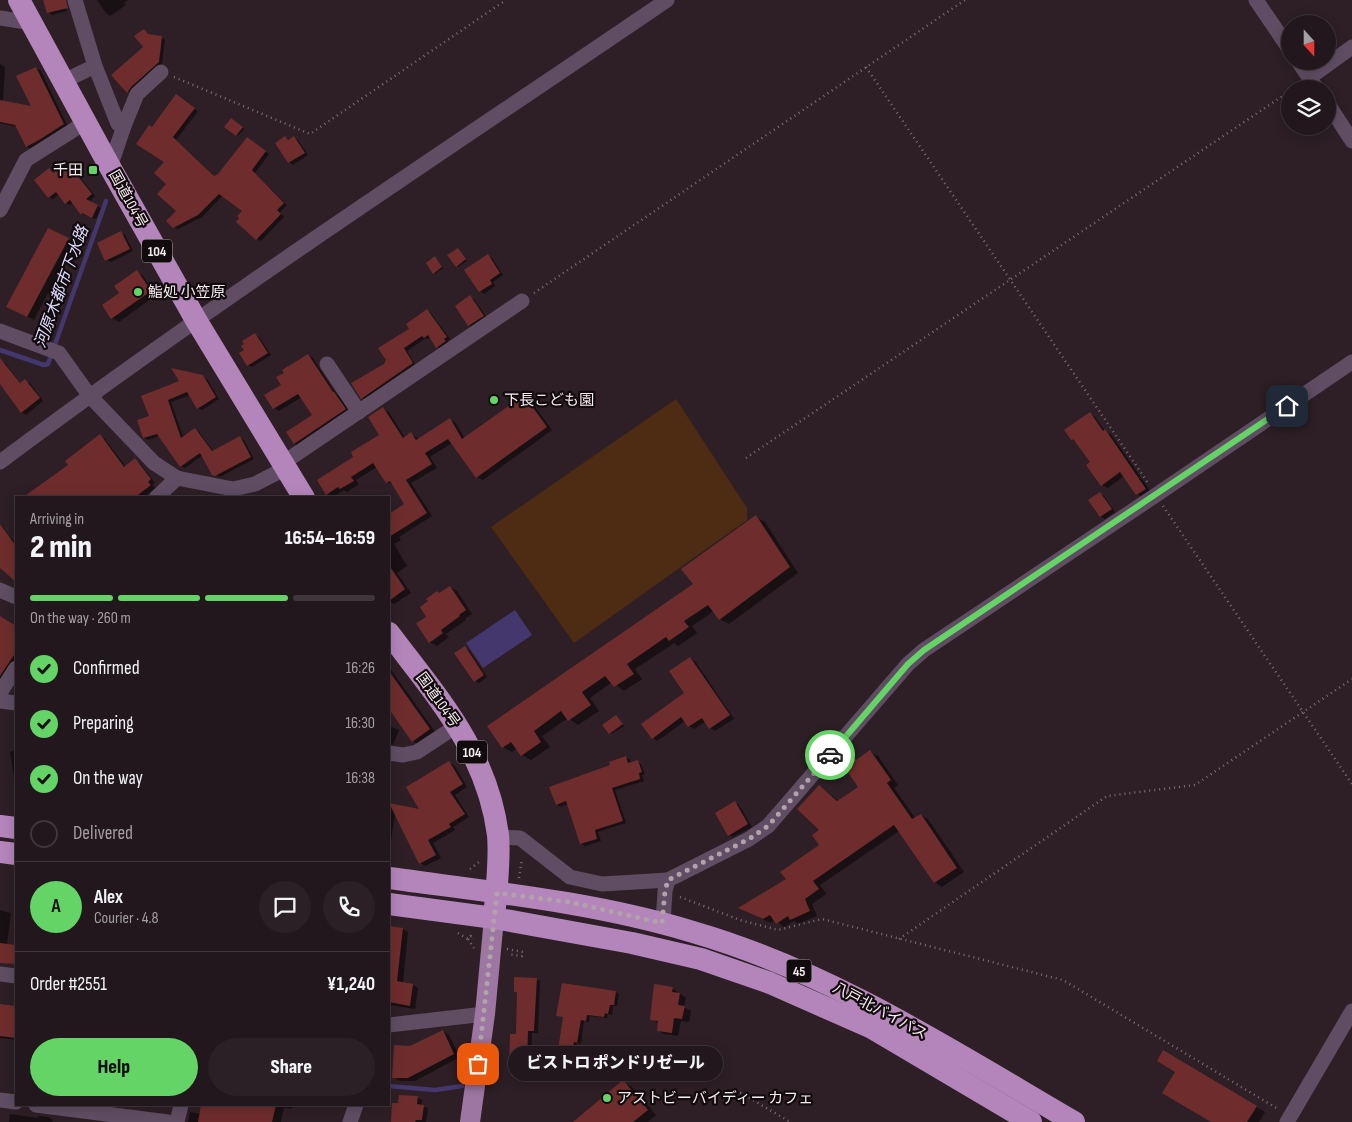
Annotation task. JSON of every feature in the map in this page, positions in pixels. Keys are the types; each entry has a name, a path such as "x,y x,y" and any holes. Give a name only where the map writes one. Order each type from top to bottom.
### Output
{"highway":[{"name":"国道104号","path":"19,0 196,320 303,496"},
{"name":"国道104号","path":"390,634 458,725 478,764 492,802 498,837 497,893 494,918"},
{"path":"0,826 15,828"},
{"path":"0,852 15,854"},
{"name":"45","path":"390,878 497,893"},
{"name":"八戸北バイパス","path":"497,893 570,902 662,923 695,932 746,950 811,976 873,1006 1074,1122"},
{"name":"45","path":"390,904 494,918"},
{"name":"八戸北バイパス","path":"494,918 641,945 701,959 770,983 872,1028 1031,1122"}],"main road":[{"path":"470,1122 485,1014 494,918"}],"street":[{"path":"75,0 95,66 118,124 124,126"},
{"path":"0,462 89,395 196,320 667,0"},
{"path":"1256,0 1281,37"},
{"path":"0,18 32,23"},
{"path":"1316,80 1352,47"},
{"path":"64,81 95,66"},
{"path":"110,167 137,94 161,72"},
{"path":"1336,116 1352,141"},
{"path":"0,210 26,160 86,122"},
{"path":"0,332 59,353 89,395 154,463 177,478 233,489 255,484 285,466 359,412 522,301"},
{"path":"498,837 520,838 570,877 602,884 666,885 749,839 768,826 908,664 924,650 1352,362"},
{"path":"327,364 359,412"},
{"path":"158,496 177,478"},
{"path":"0,590 15,597"},
{"path":"0,693 15,670"},
{"path":"0,701 15,703"},
{"path":"390,753 403,755 417,752 458,725"},
{"path":"662,923 666,885"},
{"path":"0,974 15,976"},
{"path":"1289,1119 1352,1012"},
{"path":"390,1025 485,1014"},
{"path":"0,1100 15,1102"},
{"path":"39,1106 63,1115 168,1122"},
{"path":"177,1122 181,1106"},
{"path":"350,1122 356,1106"}],"path":[{"path":"161,72 310,134 506,0"},
{"path":"522,301 964,0"},
{"path":"866,67 1352,784"},
{"path":"746,458 1281,97"},
{"path":"899,939 1107,796 1196,784 1352,679"},
{"path":"666,885 714,910 778,930 822,919 1063,980 1289,1119"},
{"path":"736,1090 790,1122"}],"shaded area":[{"path":"676,399 747,508 747,520 574,643 491,527"},
{"path":"515,610 532,635 483,668 466,643"}],"building":[{"path":"43,0 66,0 68,8 47,13"},
{"path":"144,29 148,34 162,36 159,62 131,87 127,93 111,75 143,47 134,36"},
{"path":"36,67 64,124 26,147 15,125 0,122 0,100 31,106 16,76"},
{"path":"176,94 195,108 173,137 214,176 218,174 247,137 266,151 252,170 284,203 277,210 281,214 256,240 236,222 239,218 237,216 242,211 219,194 198,215 173,228 166,221 176,211 157,194 166,184 154,173 164,162 136,144 149,125 152,127"},
{"path":"231,118 243,127 236,136 224,127"},
{"path":"285,136 288,140 294,136 305,153 288,163 275,143"},
{"path":"66,161 92,194 86,199 98,205 92,218 82,213 81,215 70,200 65,204 56,192 48,198 34,180 49,168 53,173"},
{"path":"48,228 69,238 27,317 6,307"},
{"path":"121,231 130,249 105,261 97,243"},
{"path":"458,248 466,259 456,267 447,255"},
{"path":"488,254 500,273 490,280 492,284 479,292 464,270"},
{"path":"435,256 442,267 433,274 426,263"},
{"path":"137,270 151,291 111,319 102,305 119,293 114,286"},
{"path":"470,295 484,316 468,326 455,306"},
{"path":"427,309 447,337 444,339 446,341 436,348 428,335 424,338 422,336 404,348 413,363 361,399 351,383 384,364 386,360 378,348 409,329 406,324"},
{"path":"255,333 268,353 247,366 239,353 244,350 241,346 244,344 242,341"},
{"path":"308,354 346,409 294,444 286,432 312,415 298,394 273,409 264,395 281,385 276,377 284,373 282,370"},
{"path":"0,358 20,383 25,379 40,398 21,413 0,384"},
{"path":"171,368 203,375 216,397 197,409 187,392 168,400 181,438 195,428 212,451 240,436 251,457 215,476 212,475 200,453 180,467 157,434 143,438 137,420 149,416 141,396 179,381"},
{"path":"524,395 547,427 476,478 448,439 425,453 432,464 406,480 427,513 390,536 390,513 404,504 390,481 386,483 373,463 351,477 354,481 340,489 338,487 326,495 317,480 353,457 351,452 379,435 368,417 383,407 403,438 411,432 416,440 450,418 462,439"},
{"path":"1090,412 1103,431 1105,429 1146,489 1136,495 1120,472 1101,486 1086,465 1090,462 1064,430"},
{"path":"100,434 124,467 135,458 151,479 148,482 151,485 137,496 25,496 68,465 65,461"},
{"path":"1100,492 1112,509 1100,517 1088,500"},
{"path":"756,515 790,567 719,620 708,605 684,621 689,627 669,641 666,637 627,664 634,674 614,687 605,676 582,692 591,705 568,721 561,711 534,731 541,742 521,756 511,742 502,748 487,726 693,584 681,569"},
{"path":"0,524 15,545 15,581 0,568"},
{"path":"390,566 405,589 390,600"},
{"path":"450,586 466,610 441,630 443,633 429,643 416,623 426,617 420,607 428,601 426,599 437,591 439,593"},
{"path":"0,616 15,625 15,654 0,676"},
{"path":"465,646 484,675 474,682 454,653"},
{"path":"690,657 730,715 709,729 702,718 688,727 681,717 652,739 641,724 684,693 669,671"},
{"path":"390,672 430,729 412,742 390,710"},
{"path":"616,715 623,724 609,734 602,725"},
{"path":"870,750 891,780 887,783 912,819 921,814 957,868 934,883 894,825 813,881 819,889 805,899 810,911 790,920 788,916 776,924 770,915 763,919 738,908 786,879 780,872 819,845 812,835 819,830 797,809 819,785 837,801 858,787 842,764 853,756 856,760"},
{"path":"626,756 628,763 638,760 642,772 639,773 640,779 612,788 623,821 595,830 597,839 580,844 566,801 556,805 549,787 610,765 609,762"},
{"path":"449,761 463,784 450,792 465,814 449,824 451,827 428,840 436,855 419,864 390,805 390,803 419,809 406,787"},
{"path":"735,801 748,824 728,836 715,813"},
{"path":"390,926 403,928 397,981 413,984 410,1006 390,1002"},
{"path":"0,943 15,945 15,964 0,963"},
{"path":"514,977 537,978 534,1031 528,1031 527,1067 509,1066 510,1034 516,1034 517,992 514,992"},
{"path":"562,983 616,991 614,1005 610,1005 608,1014 605,1013 604,1017 587,1015 586,1021 581,1020 577,1043 574,1042 572,1052 558,1050 563,1017 556,1016"},
{"path":"654,984 673,987 672,992 680,993 678,1005 685,1006 682,1019 674,1018 672,1033 657,1031 658,1021 650,1020"},
{"path":"0,1004 15,1006 15,1038 0,1036"},
{"path":"443,1030 454,1054 408,1078 392,1078 394,1045 410,1046"},
{"path":"1163,1050 1257,1106 1247,1122 1211,1122 1162,1093 1175,1072 1157,1061"},
{"path":"623,1080 648,1110 633,1122 573,1122"},
{"path":"399,1095 418,1096 417,1104 424,1105 422,1120 416,1120 415,1122 391,1122 392,1103 398,1103"},
{"path":"201,1106 276,1106 272,1122 198,1122"}],"waterway":[{"name":"河原木都市下水路","path":"0,350 44,365 48,364 106,201"},
{"name":"河原木都市下水路","path":"390,1086 435,1090 462,1086"}],"way so far":[{"path":"478,1064 497,893 570,902 662,923 668,880 749,839 768,826 830,755"}],"place":[{"name":"千田","path":"93,170"},
{"name":"鮨処 小笠原","path":"138,292"},
{"name":"下長こども園","path":"494,400"},
{"name":"ビストロ ポンドリゼール","path":"478,1064"},
{"name":"アストビーバイディー カフェ","path":"607,1098"}],"route":[{"path":"830,755 908,664 924,650 1287,406"}]}
